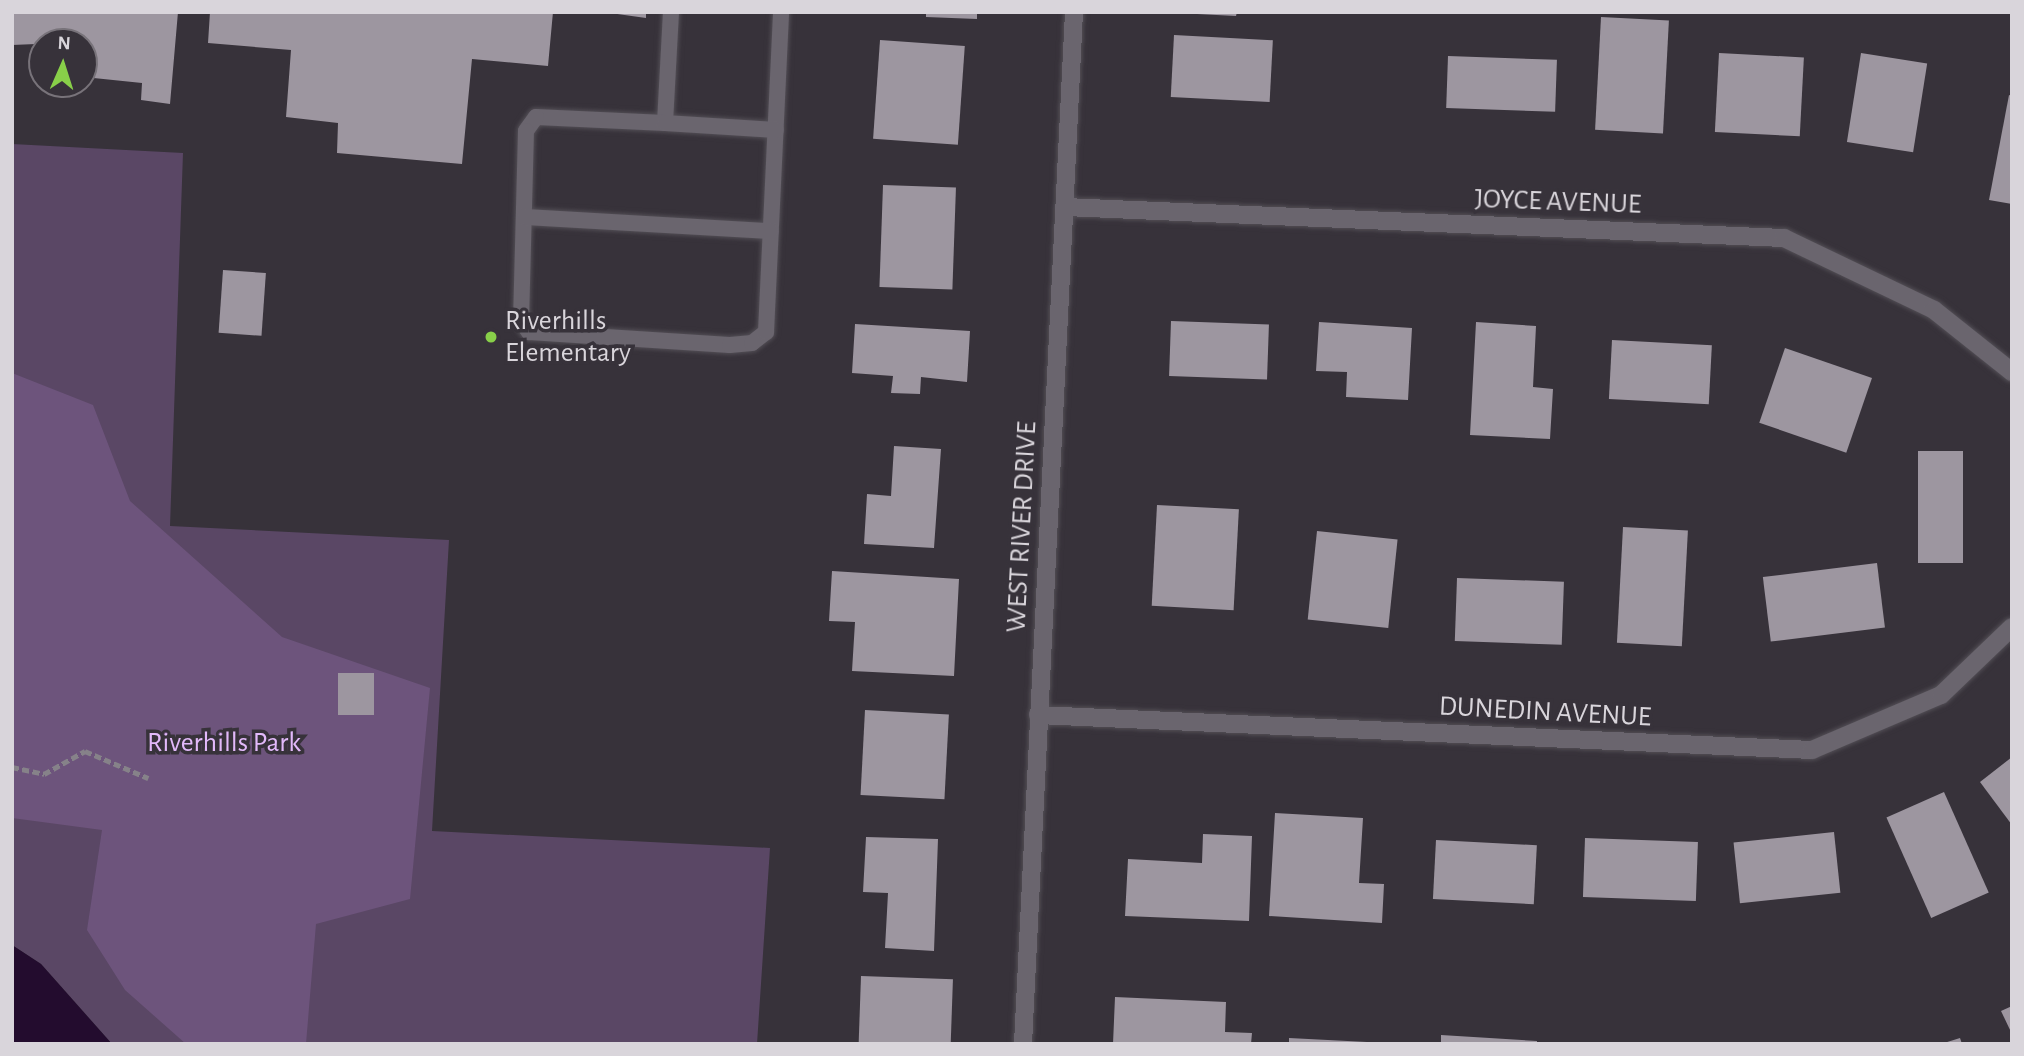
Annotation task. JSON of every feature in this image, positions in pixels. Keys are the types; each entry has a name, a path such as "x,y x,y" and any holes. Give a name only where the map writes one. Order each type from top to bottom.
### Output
{"street":[{"name":"WEST RIVER DRIVE","path":"1023,1044 1074,12"},
{"name":"JOYCE AVENUE","path":"1065,207 1784,238 1934,310 2012,372"},
{"name":"DUNEDIN AVENUE","path":"1038,715 1812,750 1941,695 2012,627"}],"lane":[{"path":"665,123 671,12"},
{"path":"776,130 536,117 526,131 521,321 528,332 545,336 752,343 766,332 776,130 781,12"},
{"path":"525,217 771,231"}],"path":[{"path":"12,767 44,774 85,751 148,778"}],"green space":[{"name":"Riverhills Park","path":"12,144 183,153 170,526 449,540 432,831 770,848 757,1044 112,1044 41,964 12,945"},
{"path":"12,373 93,405 130,501 282,637 430,688 410,899 316,924 306,1044 186,1044 125,990 87,930 102,830 12,818"}],"shaded area":[{"path":"12,945 41,964 112,1044 12,1044"}],"building":[{"path":"12,12 178,12 170,104 141,100 142,83 98,78 98,28 28,28 28,44 12,45"},
{"path":"210,12 553,12 548,66 472,59 462,164 337,153 338,123 286,117 291,50 208,43"},
{"path":"603,12 646,12 646,18"},
{"path":"926,12 977,12 977,19 926,17"},
{"path":"1197,12 1237,12 1236,16"},
{"path":"1601,17 1669,21 1663,133 1595,130"},
{"path":"1174,35 1273,40 1270,102 1171,97"},
{"path":"880,40 965,46 958,145 873,139"},
{"path":"1719,53 1804,57 1800,136 1715,132"},
{"path":"1861,53 1927,63 1913,152 1847,142"},
{"path":"1448,56 1557,60 1555,112 1446,108"},
{"path":"2009,95 2012,96 2012,204 1989,200"},
{"path":"883,185 956,188 952,289 879,287"},
{"path":"223,270 266,273 262,336 219,333"},
{"path":"1171,321 1269,324 1267,379 1169,376"},
{"path":"1319,322 1412,328 1408,400 1346,397 1347,372 1316,371"},
{"path":"1476,322 1536,326 1533,387 1553,389 1550,439 1470,435"},
{"path":"855,324 970,331 967,382 921,377 920,394 891,393 893,376 852,373"},
{"path":"1612,340 1712,345 1709,404 1609,399"},
{"path":"1785,348 1872,378 1846,453 1759,423"},
{"path":"894,446 941,449 934,548 864,544 867,494 891,496"},
{"path":"1918,451 1963,451 1963,563 1918,563"},
{"path":"1157,505 1239,509 1234,610 1152,606"},
{"path":"1623,527 1688,530 1682,646 1617,643"},
{"path":"1317,531 1398,539 1388,628 1308,620"},
{"path":"1877,563 1885,628 1771,642 1763,577"},
{"path":"832,571 959,579 954,676 852,671 855,622 829,621"},
{"path":"1457,578 1564,582 1562,645 1455,641"},
{"path":"338,673 374,673 374,715 338,715"},
{"path":"865,710 949,714 944,799 861,795"},
{"path":"2012,757 2012,825 1980,782"},
{"path":"1944,792 1989,892 1931,918 1886,818"},
{"path":"1275,813 1363,818 1359,883 1384,884 1382,923 1269,916"},
{"path":"1834,832 1840,893 1740,903 1734,843"},
{"path":"1203,834 1252,836 1249,921 1125,916 1128,859 1202,863"},
{"path":"866,837 938,839 934,951 885,948 888,893 863,892"},
{"path":"1585,838 1698,842 1696,901 1583,897"},
{"path":"1436,840 1537,845 1534,904 1433,899"},
{"path":"861,976 953,979 951,1044 859,1043"},
{"path":"1115,997 1226,1002 1225,1032 1252,1033 1251,1044 1113,1044"},
{"path":"2012,1006 2012,1034 2001,1011"},
{"path":"1441,1035 1537,1041 1537,1044 1441,1044"},
{"path":"1289,1038 1367,1042 1367,1044 1289,1044"},
{"path":"1960,1038 1962,1044 1944,1044 1944,1043"}],"place":[{"name":"Riverhills Elementary","path":"491,337"}]}
